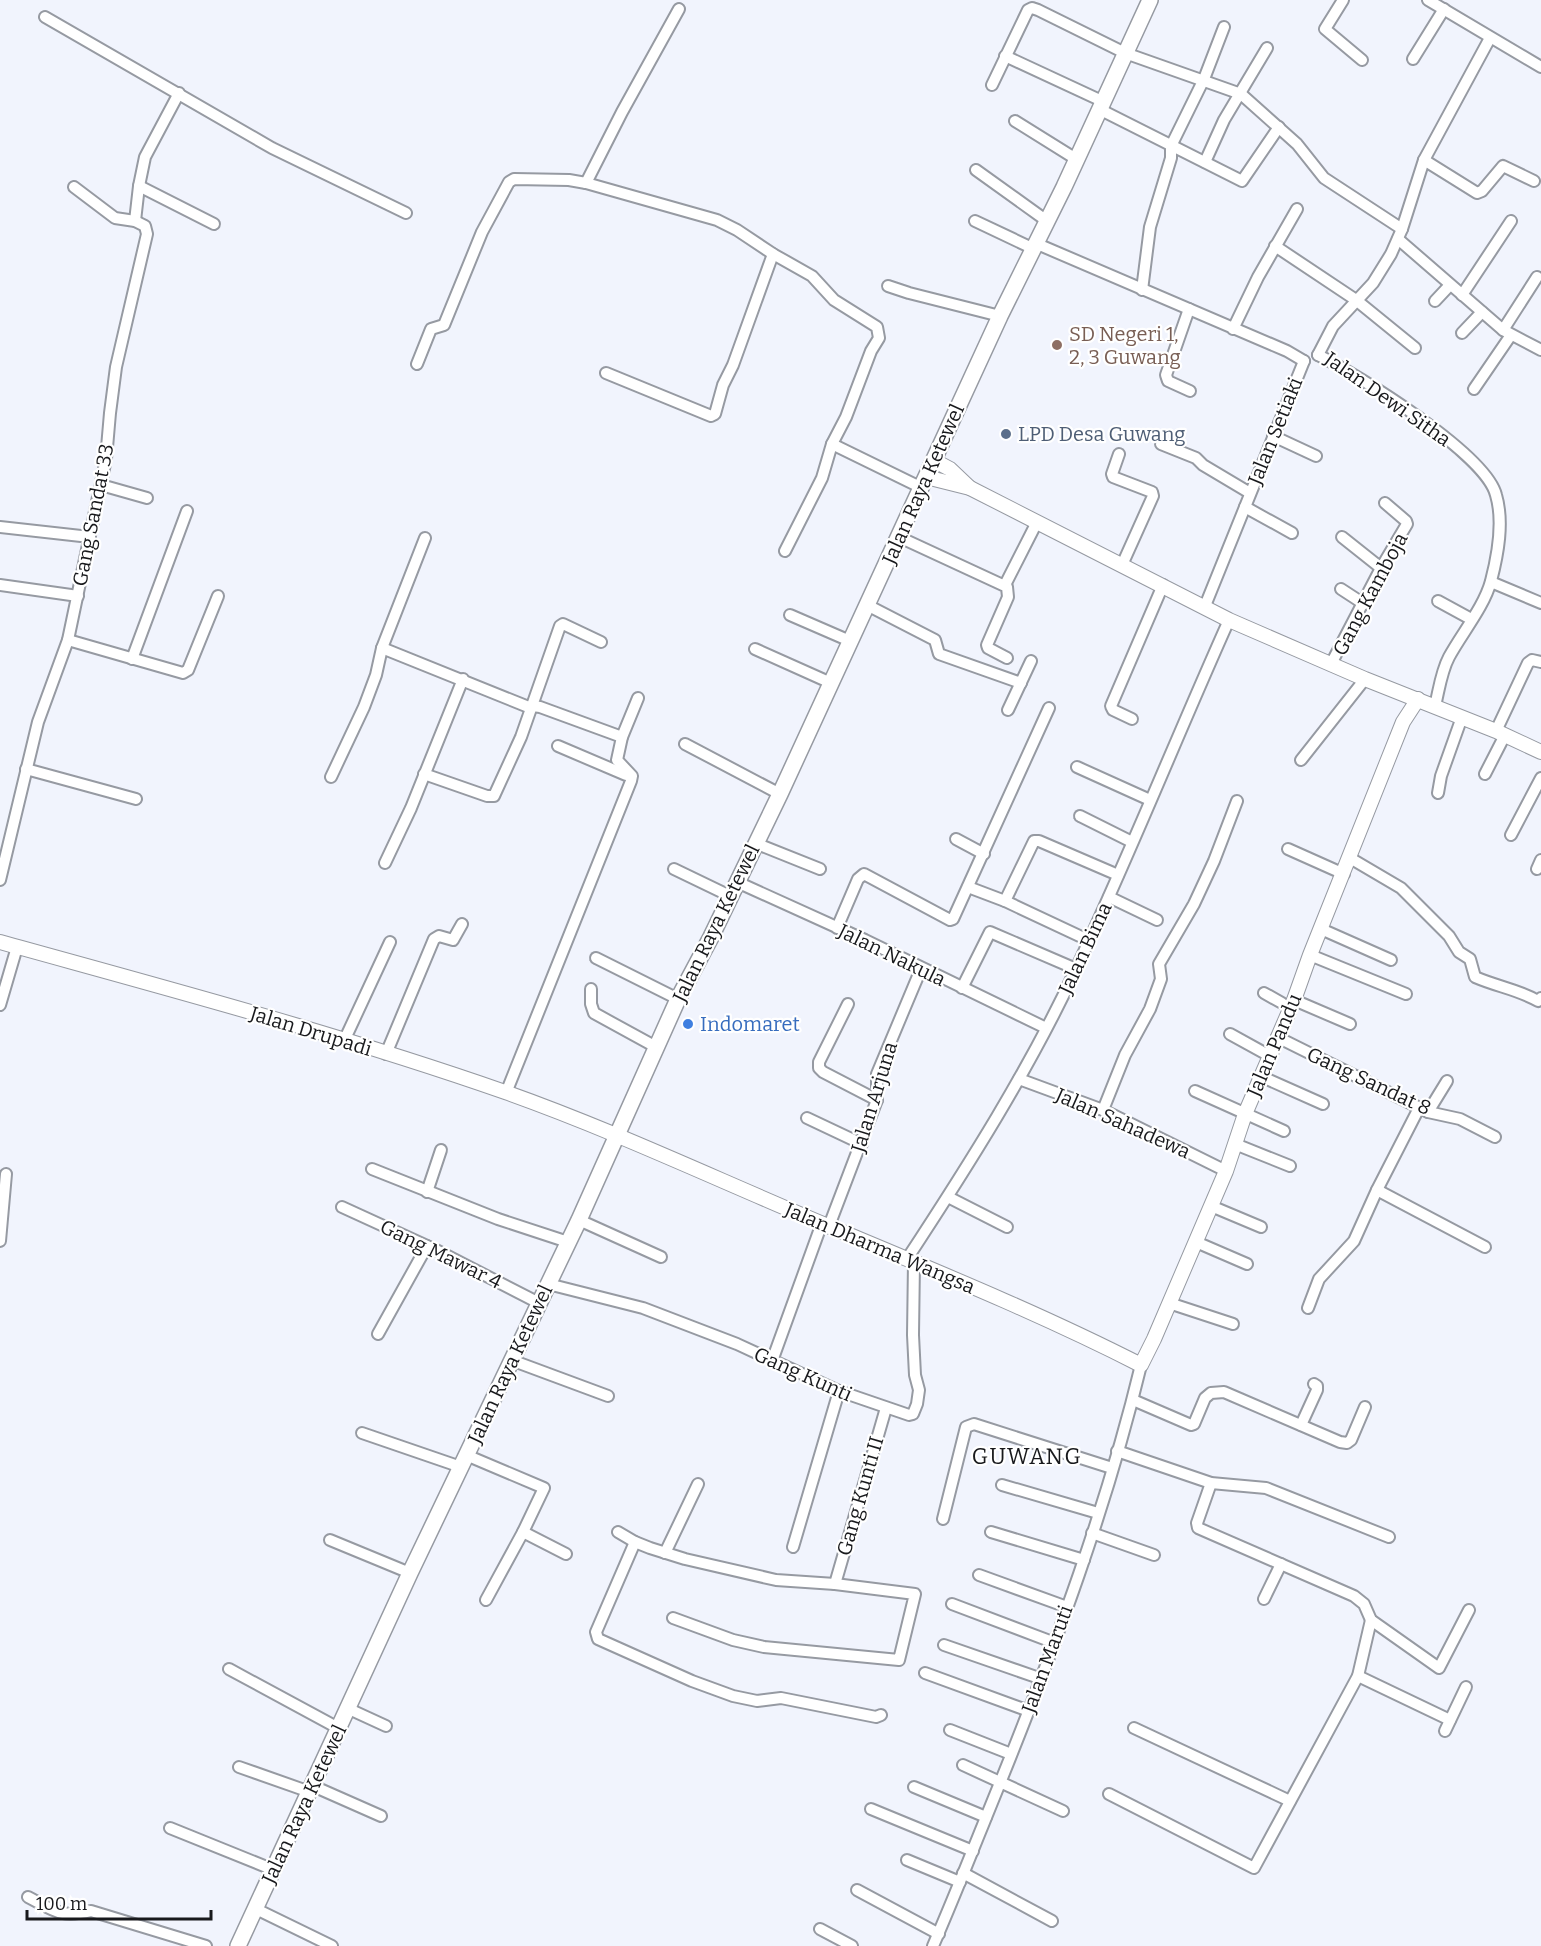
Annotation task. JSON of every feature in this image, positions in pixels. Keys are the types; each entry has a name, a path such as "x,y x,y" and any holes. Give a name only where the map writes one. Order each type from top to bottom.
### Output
{"main road":[{"name":"Jalan Raya Ketewel","path":"238,1946 411,1573 579,1220 678,999 780,794 1000,316 1150,0"}],"street":[{"path":"1343,0 1325,29 1362,60"},
{"path":"1428,0 1541,67"},
{"path":"992,85 1028,10 1032,8 1125,52 1241,94 1297,144 1324,178 1400,234 1462,296 1507,332 1541,350"},
{"path":"586,183 679,9"},
{"path":"1413,59 1444,9"},
{"path":"45,17 272,148 406,213"},
{"path":"1142,290 1150,227 1171,158 1171,146 1204,79 1224,27"},
{"name":"Jalan Dewi Sitha","path":"1435,706 1448,660 1491,582 1499,538 1500,519 1496,493 1483,472 1459,449 1414,414 1365,380 1318,355 1333,326 1373,283 1400,234 1424,160 1490,38"},
{"path":"1205,162 1224,120 1267,48"},
{"path":"1005,56 1100,105 1171,146 1243,181 1279,127"},
{"path":"74,187 115,218 135,221 145,157 179,93"},
{"path":"1015,121 1076,159"},
{"path":"1424,160 1477,193 1482,191 1503,165 1534,182"},
{"path":"976,170 1047,221"},
{"path":"417,364 431,328 444,325 482,232 509,182 521,178 586,183 717,220 737,230 812,276 834,300 878,327 879,338 871,351 846,417 832,444 822,478 785,551"},
{"path":"139,186 214,224"},
{"path":"1233,329 1275,246 1297,209"},
{"name":"Jalan Setiaki","path":"975,220 1189,309 1287,351 1304,361 1205,606"},
{"name":"Gang Sandat 33","path":"0,880 38,722 68,640 101,485 116,367 147,234 146,226 135,221"},
{"path":"1462,296 1511,221"},
{"path":"1275,246 1356,300 1414,348"},
{"path":"606,373 711,416 715,414 723,385 733,365 773,254"},
{"path":"1474,388 1537,277"},
{"path":"888,285 909,293 1000,316"},
{"path":"1435,301 1450,285"},
{"path":"1189,309 1166,375 1168,381 1190,391"},
{"path":"1462,333 1482,312"},
{"path":"1304,361 1318,355"},
{"path":"1273,436 1316,456"},
{"path":"832,444 923,482 970,488"},
{"path":"1161,444 1196,458 1203,465 1250,493"},
{"path":"1119,454 1113,477 1152,492 1153,496 1122,565"},
{"path":"933,460 950,469 970,488 1229,620 1365,679 1501,733 1541,752"},
{"path":"101,485 147,498"},
{"name":"Gang Kamboja","path":"1331,664 1407,523 1385,503"},
{"path":"1245,507 1292,533"},
{"path":"132,659 187,512"},
{"path":"1005,585 1037,522"},
{"path":"0,527 90,537"},
{"path":"899,537 1005,585 1008,597 987,645 988,648 1007,658"},
{"path":"1342,537 1381,568"},
{"path":"331,777 364,707 376,675 382,648 425,538"},
{"path":"1491,582 1541,603"},
{"path":"0,585 78,596"},
{"path":"1132,719 1113,710 1112,706 1163,585"},
{"path":"1341,589 1364,604"},
{"path":"68,640 181,673 188,670 218,596"},
{"path":"1438,601 1471,619"},
{"path":"867,605 935,640 939,654 1021,683"},
{"path":"790,615 850,641"},
{"name":"Jalan Bima","path":"910,1261 1019,1079 1076,969 1229,620"},
{"path":"424,774 487,796 494,796 521,737 561,624 601,642"},
{"path":"382,648 532,707 540,707 622,737"},
{"path":"755,649 831,683"},
{"path":"1485,774 1528,663 1532,660 1541,662"},
{"path":"1008,710 1031,662"},
{"path":"385,863 463,679"},
{"path":"1301,760 1365,679"},
{"name":"Jalan Pandu","path":"1400,693 1403,722"},
{"path":"632,778 616,760 622,737 638,698"},
{"name":"Jalan Pandu","path":"1141,1365 1227,1171 1245,1114 1270,1056 1288,1001 1344,874 1403,722 1418,699"},
{"path":"837,928 861,875 866,875 950,921 955,918 1049,708"},
{"path":"1438,794 1462,717"},
{"path":"685,744 780,794"},
{"path":"558,746 632,778"},
{"path":"1077,767 1150,800"},
{"path":"26,769 136,800"},
{"path":"1511,835 1541,777"},
{"path":"506,1093 632,778"},
{"path":"1103,1110 1125,1055 1150,1010 1161,979 1160,964 1194,904 1214,861 1237,801"},
{"path":"1080,816 1132,842"},
{"path":"956,839 984,854"},
{"path":"1005,901 1034,841 1040,841 1118,875"},
{"path":"755,843 820,868"},
{"path":"1288,849 1344,874"},
{"path":"1350,858 1401,888 1449,936 1459,952 1470,958 1475,978 1499,987 1521,991 1538,1001 1541,998"},
{"name":"Jalan Nakula","path":"674,869 837,928 1046,1028"},
{"path":"968,887 1005,901 1088,940"},
{"path":"1109,897 1157,920"},
{"path":"386,1054 434,939 439,936 453,940 462,924"},
{"path":"1321,929 1391,960"},
{"path":"962,988 990,932 1076,969"},
{"name":"Jalan Drupadi","path":"0,942 235,1007 386,1054 506,1093 617,1135"},
{"path":"344,1041 390,942"},
{"path":"0,1005 17,947"},
{"path":"1310,954 1406,994"},
{"path":"596,958 678,999"},
{"name":"Jalan Arjuna","path":"772,1361 825,1225 862,1144 878,1100 877,1074 921,969"},
{"path":"591,989 591,1004 594,1013 656,1047"},
{"path":"1264,993 1350,1024"},
{"path":"848,1004 819,1062 819,1068 878,1100"},
{"path":"1230,1034 1270,1056"},
{"name":"Gang Sandat 8","path":"1277,1037 1424,1110 1449,1115 1495,1137"},
{"path":"1260,1076 1323,1104"},
{"name":"Jalan Sahadewa","path":"1019,1079 1103,1110 1227,1171"},
{"path":"1308,1308 1319,1279 1354,1241 1377,1190 1424,1110 1447,1081"},
{"path":"1195,1091 1284,1131"},
{"path":"807,1118 862,1144"},
{"name":"Jalan Dharma Wangsa","path":"617,1135 1041,1318 1141,1365"},
{"path":"1235,1144 1290,1166"},
{"path":"427,1192 441,1150"},
{"path":"372,1168 498,1219 568,1242"},
{"path":"0,1241 6,1174"},
{"path":"1377,1190 1485,1247"},
{"path":"948,1197 1007,1227"},
{"path":"1211,1206 1261,1227"},
{"name":"Gang Mawar 4","path":"342,1207 427,1246 539,1303"},
{"path":"579,1220 661,1257"},
{"path":"1196,1242 1247,1264"},
{"path":"378,1334 427,1246"},
{"name":"Gang Kunti","path":"548,1284 643,1308 737,1344 839,1391 886,1408 913,1414 919,1390 915,1376 910,1261"},
{"path":"1169,1303 1233,1324"},
{"path":"512,1360 608,1396"},
{"name":"Jalan Maruti","path":"933,1946 1055,1643 1084,1560 1141,1365"},
{"path":"1301,1425 1317,1390 1314,1384"},
{"path":"793,1546 839,1391"},
{"path":"1132,1401 1191,1425 1194,1424 1205,1398 1218,1391 1347,1443 1351,1440 1365,1407"},
{"name":"Gang Kunti II","path":"835,1584 886,1408"},
{"path":"943,1519 966,1427 974,1424 1112,1468"},
{"path":"362,1432 543,1485 544,1489 523,1532 486,1600"},
{"path":"1117,1451 1211,1483 1266,1488 1389,1537"},
{"path":"1211,1483 1197,1523 1198,1528 1354,1596 1364,1604 1371,1620 1439,1668 1469,1610"},
{"path":"665,1553 698,1485"},
{"path":"1002,1485 1098,1513"},
{"path":"523,1532 566,1554"},
{"path":"618,1532 635,1542 665,1553 776,1580 835,1584 915,1594 899,1660 764,1647 733,1640 673,1618"},
{"path":"991,1532 1084,1560"},
{"path":"1092,1533 1154,1555"},
{"path":"330,1540 411,1573"},
{"path":"635,1542 596,1632 598,1639 692,1681 733,1696 757,1701 781,1698 876,1717 882,1715"},
{"path":"1264,1599 1281,1564"},
{"path":"979,1575 1067,1607"},
{"path":"952,1604 1055,1643"},
{"path":"1109,1794 1254,1868 1358,1676 1371,1620"},
{"path":"944,1645 1042,1679"},
{"path":"229,1669 340,1728"},
{"path":"925,1673 1029,1711"},
{"path":"1358,1676 1450,1720"},
{"path":"1444,1731 1466,1687"},
{"path":"349,1709 386,1726"},
{"path":"1134,1728 1290,1801"},
{"path":"950,1730 1011,1754"},
{"path":"963,1765 1063,1811"},
{"path":"239,1767 312,1789 381,1816"},
{"path":"914,1787 986,1817"},
{"path":"871,1809 973,1851"},
{"path":"170,1828 274,1870"},
{"path":"907,1860 962,1877 1052,1921"},
{"path":"857,1890 939,1934"},
{"path":"28,1897 62,1914 72,1915 91,1911 206,1946"},
{"path":"256,1909 332,1946"},
{"path":"820,1929 852,1946"}],"place":[{"name":"SD Negeri 1, 2, 3 Guwang","path":"1057,345"},
{"name":"LPD Desa Guwang","path":"1006,434"},
{"name":"Indomaret","path":"688,1024"}],"district":[{"name":"GUWANG","path":"1027,1456"}]}
